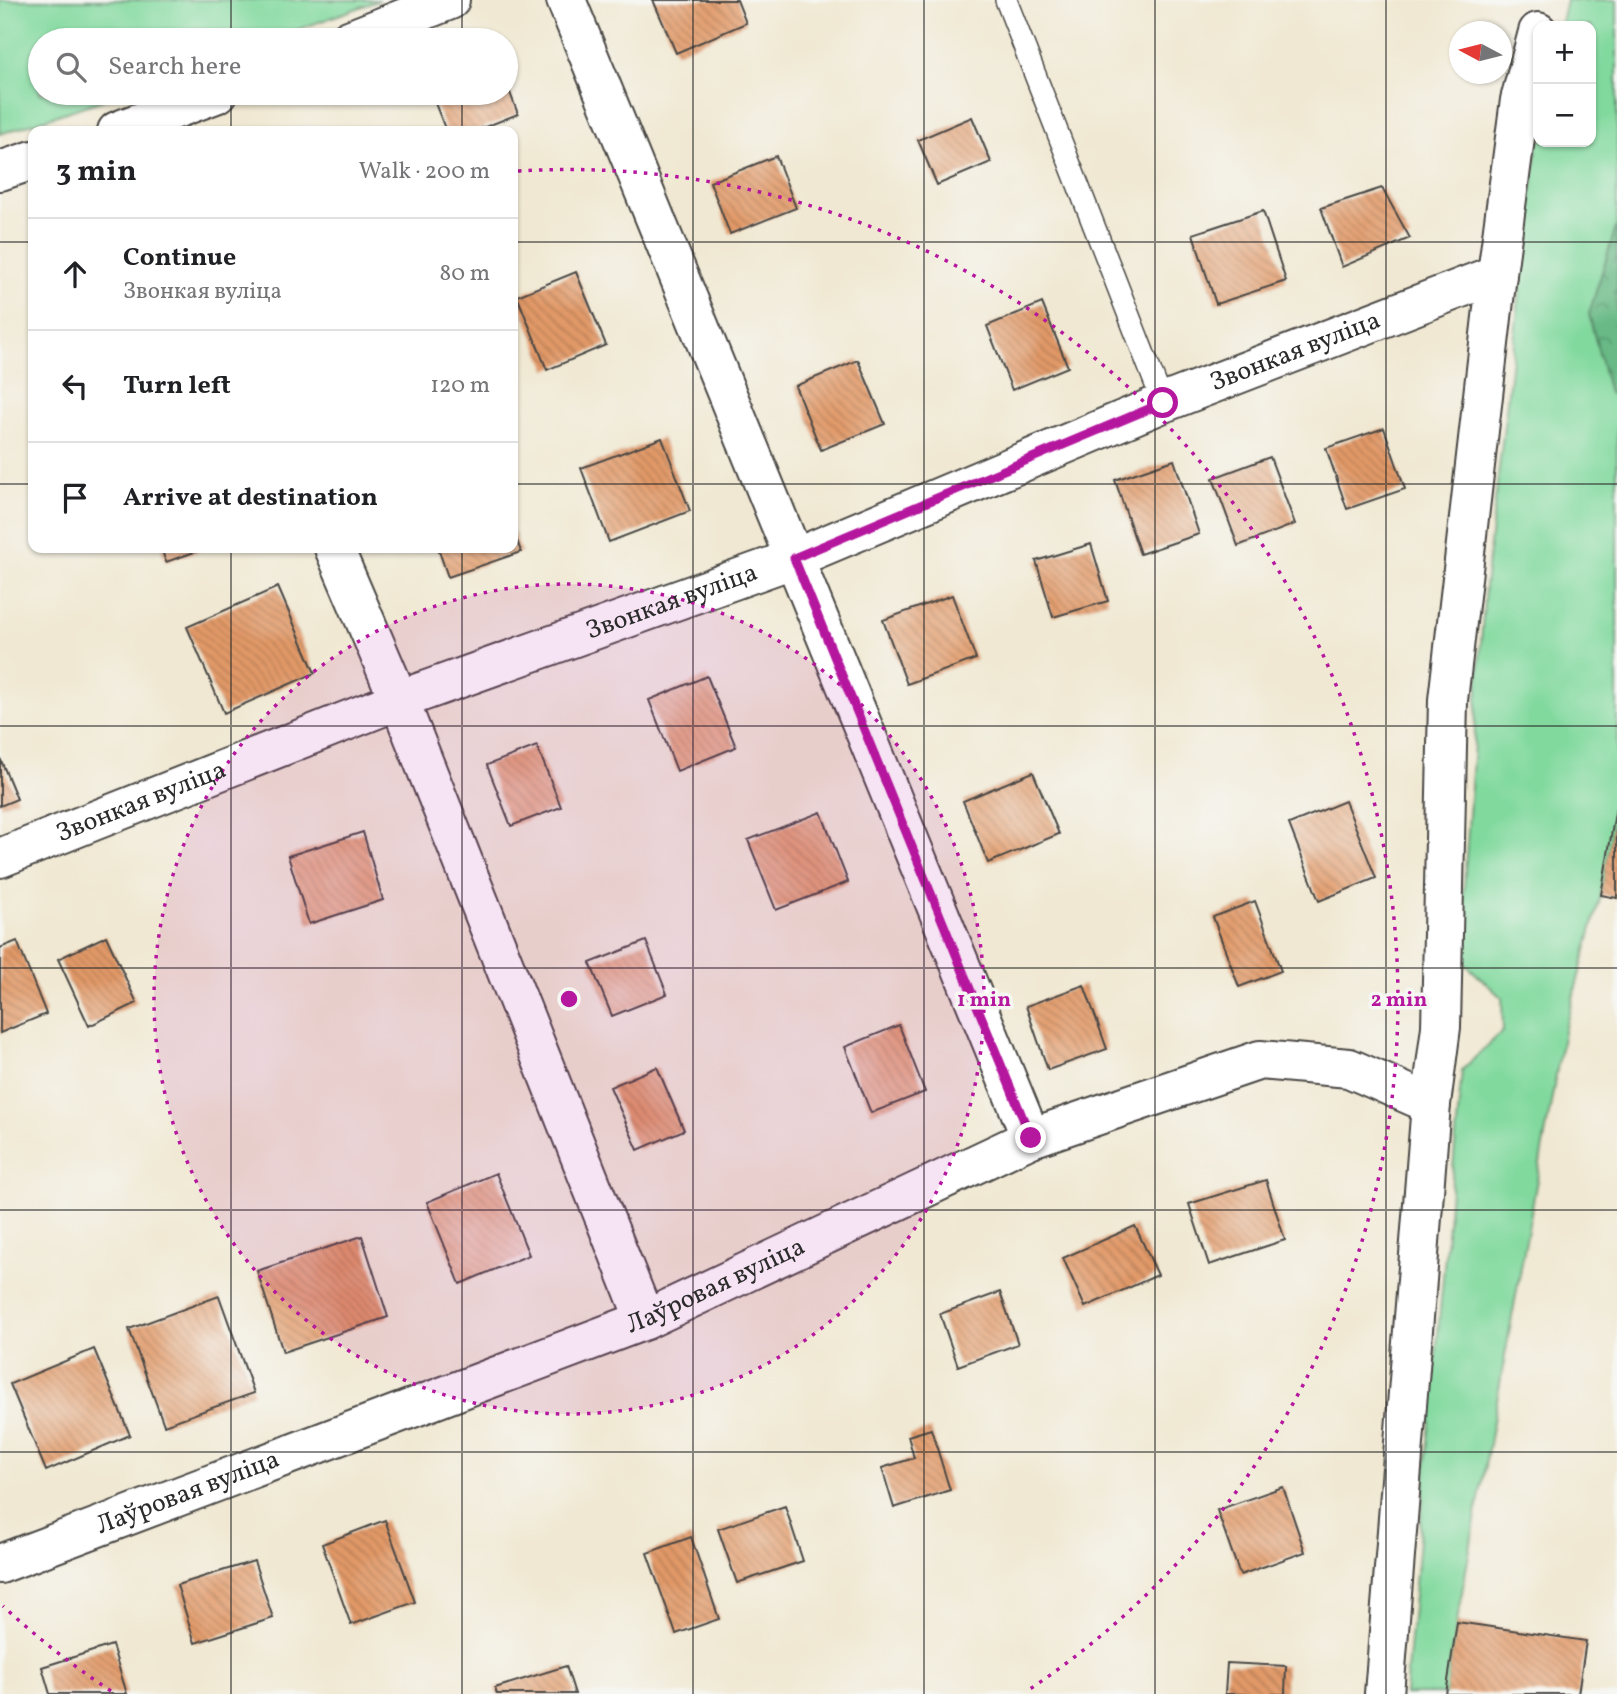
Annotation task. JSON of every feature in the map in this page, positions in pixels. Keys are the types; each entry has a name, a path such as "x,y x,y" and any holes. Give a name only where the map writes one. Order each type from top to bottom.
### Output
{"street":[{"path":"379,28 450,0"},
{"path":"566,0 1031,1138"},
{"path":"1541,21 1547,0"},
{"path":"1384,1694 1431,1104 1441,1027 1448,700 1497,274 1520,100 1533,52"},
{"path":"144,126 191,105"},
{"path":"0,171 28,162"},
{"name":"Звонкая вуліца","path":"0,858 399,700 794,558 1163,403 1497,274"},
{"path":"336,553 399,700 645,1320"},
{"name":"Лаўровая вуліца","path":"0,1564 645,1320 1031,1138 1260,1060 1349,1068 1431,1104"}],"lane":[{"path":"1006,0 1163,403"}],"green space":[{"path":"0,0 380,0 302,28 28,28 28,105 88,105 0,134"},
{"path":"1566,0 1617,0 1617,799 1601,895 1564,1031 1446,1694 1405,1694 1462,1070 1503,1031 1502,998 1459,958 1485,586 1537,147 1596,147 1596,21 1561,21"},
{"path":"1617,224 1617,397 1609,393 1589,314"}],"building":[{"path":"653,0 737,0 746,23 676,53"},
{"path":"436,105 515,105 518,114 488,126 444,126"},
{"path":"972,117 991,162 937,185 918,140"},
{"path":"776,156 796,208 730,234 710,182"},
{"path":"1382,188 1410,238 1342,267 1321,208"},
{"path":"1263,211 1286,281 1216,304 1193,234"},
{"path":"576,272 606,345 547,370 518,296"},
{"path":"1042,303 1068,367 1012,390 987,326"},
{"path":"858,360 885,424 821,450 795,386"},
{"path":"1384,428 1405,489 1347,509 1326,448"},
{"path":"662,438 690,511 609,542 581,468"},
{"path":"1270,457 1295,524 1238,546 1213,478"},
{"path":"1174,460 1199,534 1140,554 1115,480"},
{"path":"518,543 521,552 448,577 440,553 518,553"},
{"path":"1091,544 1108,601 1053,617 1036,561"},
{"path":"163,553 192,553 166,562"},
{"path":"278,587 315,673 224,713 187,627"},
{"path":"952,595 976,659 907,684 883,620"},
{"path":"707,676 736,747 677,771 649,700"},
{"path":"537,746 561,807 511,826 487,765"},
{"path":"0,758 17,799 0,806"},
{"path":"1033,772 1059,834 988,863 963,801"},
{"path":"1345,801 1376,878 1319,901 1289,824"},
{"path":"1617,807 1617,898 1601,895"},
{"path":"821,812 848,882 776,910 748,840"},
{"path":"363,832 383,900 309,924 288,856"},
{"path":"1255,901 1281,971 1239,987 1213,917"},
{"path":"106,936 137,1003 89,1026 58,959"},
{"path":"17,941 46,1014 0,1033 0,948"},
{"path":"646,941 667,994 612,1016 590,963"},
{"path":"1084,985 1107,1049 1048,1070 1026,1006"},
{"path":"899,1025 925,1092 871,1113 845,1047"},
{"path":"657,1067 684,1130 638,1150 610,1087"},
{"path":"496,1173 529,1255 460,1284 427,1202"},
{"path":"1266,1180 1285,1240 1209,1265 1189,1204"},
{"path":"1135,1226 1158,1275 1085,1307 1063,1258"},
{"path":"362,1236 388,1317 283,1352 257,1271"},
{"path":"1000,1292 1018,1344 958,1366 940,1314"},
{"path":"219,1296 254,1393 164,1425 129,1329"},
{"path":"94,1349 130,1435 46,1471 10,1384"},
{"path":"931,1429 950,1490 894,1508 882,1468 914,1458 908,1436"},
{"path":"1283,1487 1305,1552 1240,1575 1217,1510"},
{"path":"785,1506 803,1561 737,1583 718,1529"},
{"path":"385,1520 415,1602 351,1625 322,1544"},
{"path":"691,1537 719,1619 676,1634 647,1553"},
{"path":"254,1561 273,1618 195,1643 177,1585"},
{"path":"1457,1622 1586,1641 1578,1694 1446,1694"},
{"path":"112,1645 127,1694 50,1694 42,1667"},
{"path":"1227,1663 1286,1666 1285,1694 1225,1694"},
{"path":"566,1666 575,1694 497,1694 495,1688"}],"route":[{"path":"1031,1138 794,558 1163,403"}]}
